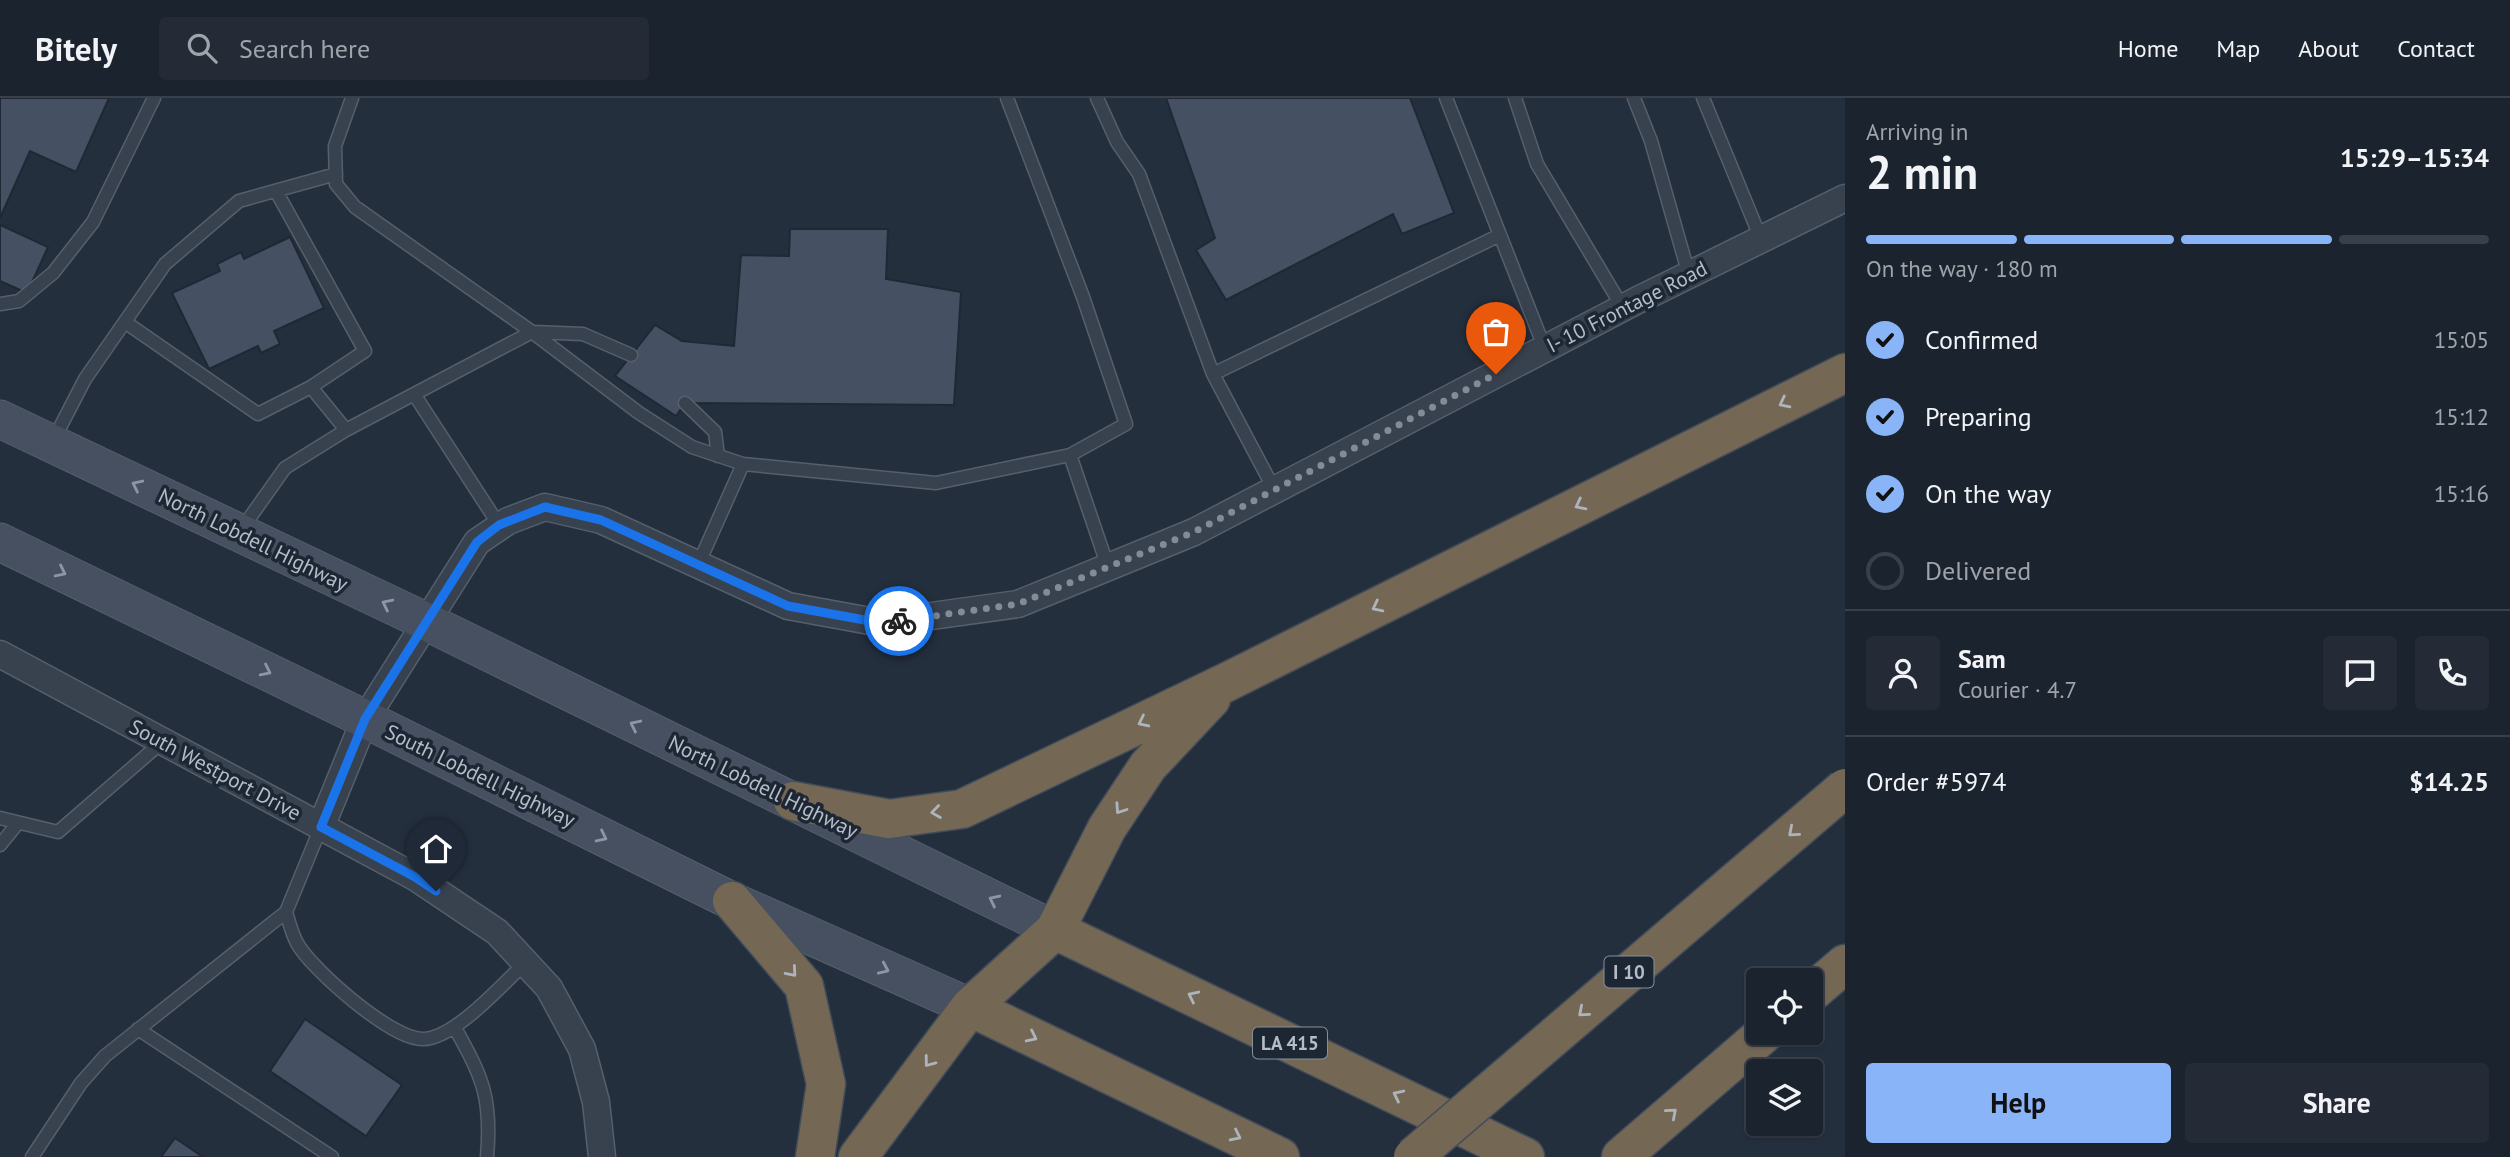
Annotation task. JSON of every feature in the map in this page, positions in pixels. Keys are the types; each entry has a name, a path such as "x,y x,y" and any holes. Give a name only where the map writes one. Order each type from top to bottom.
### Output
{"highway":[{"path":"793,801 889,818 962,809 1227,682 1845,373"},
{"path":"858,1157 970,1007 1055,930 1107,828 1149,766 1227,682"},
{"name":"I 10","path":"1413,1157 1845,788"},
{"path":"732,901 804,986 826,1084 815,1157"},
{"name":"North Lobdell Highway","path":"1055,930 1525,1157"},
{"path":"1823,983 1845,964"},
{"path":"970,1007 1280,1157"},
{"path":"1621,1157 1751,1045"}],"street":[{"name":"I- 10 Frontage Road","path":"427,622 477,542 499,525 545,507 601,520 788,606 881,623 1018,604 1194,532 1623,308 1845,198"},
{"name":"North Lobdell Highway","path":"0,419 427,622 1055,930"},
{"name":"South Lobdell Highway","path":"0,542 732,901 970,1007"},
{"path":"321,827 365,719 427,622"},
{"name":"South Westport Drive","path":"0,653 415,877 497,932 548,988 582,1049 596,1102 602,1157"}],"lane":[{"path":"0,304 19,301 53,273 93,222 154,98"},
{"path":"352,98 335,146 336,184 355,207 532,332 639,413 692,447 743,464 936,483 1070,455 1126,424 1083,297 1007,98"},
{"path":"1097,98 1118,142 1139,174 1213,373 1275,489"},
{"path":"1446,98 1545,349"},
{"path":"1516,98 1536,164 1623,308"},
{"path":"1634,98 1651,141 1689,275"},
{"path":"1703,98 1761,239"},
{"path":"52,444 85,379 165,264 239,201 336,174"},
{"path":"125,322 258,414 311,387 365,351 276,191"},
{"path":"1213,373 1500,235"},
{"path":"239,533 285,468 346,430 532,332 583,334 631,355"},
{"path":"311,387 346,430"},
{"path":"414,394 499,525"},
{"path":"685,403 715,432 718,456"},
{"path":"1070,455 1108,567"},
{"path":"698,565 743,464"},
{"path":"0,818 58,832 162,741"},
{"path":"0,845 18,823"},
{"path":"32,1157 80,1083 105,1056 286,912 321,827"},
{"path":"286,912 297,944 324,975 375,1018 401,1033 424,1039 455,1028 525,963"},
{"path":"455,1028 479,1072 487,1101 487,1157"},
{"path":"138,1029 332,1157"}],"building":[{"path":"0,98 109,98 76,172 30,151 0,218"},
{"path":"1166,98 1410,98 1454,213 1402,234 1393,214 1226,300 1196,250 1215,238"},
{"path":"0,225 48,247 27,293 0,281"},
{"path":"790,229 888,229 886,279 961,292 954,405 685,403 676,416 615,376 655,325 682,341 734,346 741,255 789,256"},
{"path":"290,237 324,308 274,331 280,344 261,353 258,346 209,369 172,293 220,271 217,264 241,252 244,259"},
{"path":"305,1019 402,1085 366,1136 270,1071"},
{"path":"175,1138 203,1157 161,1157"}],"way so far":[{"path":"899,621 1018,604 1194,532 1496,374"}],"route":[{"path":"436,891 321,827 365,719 477,542 499,525 545,507 601,520 788,606 881,623 899,621"}]}
